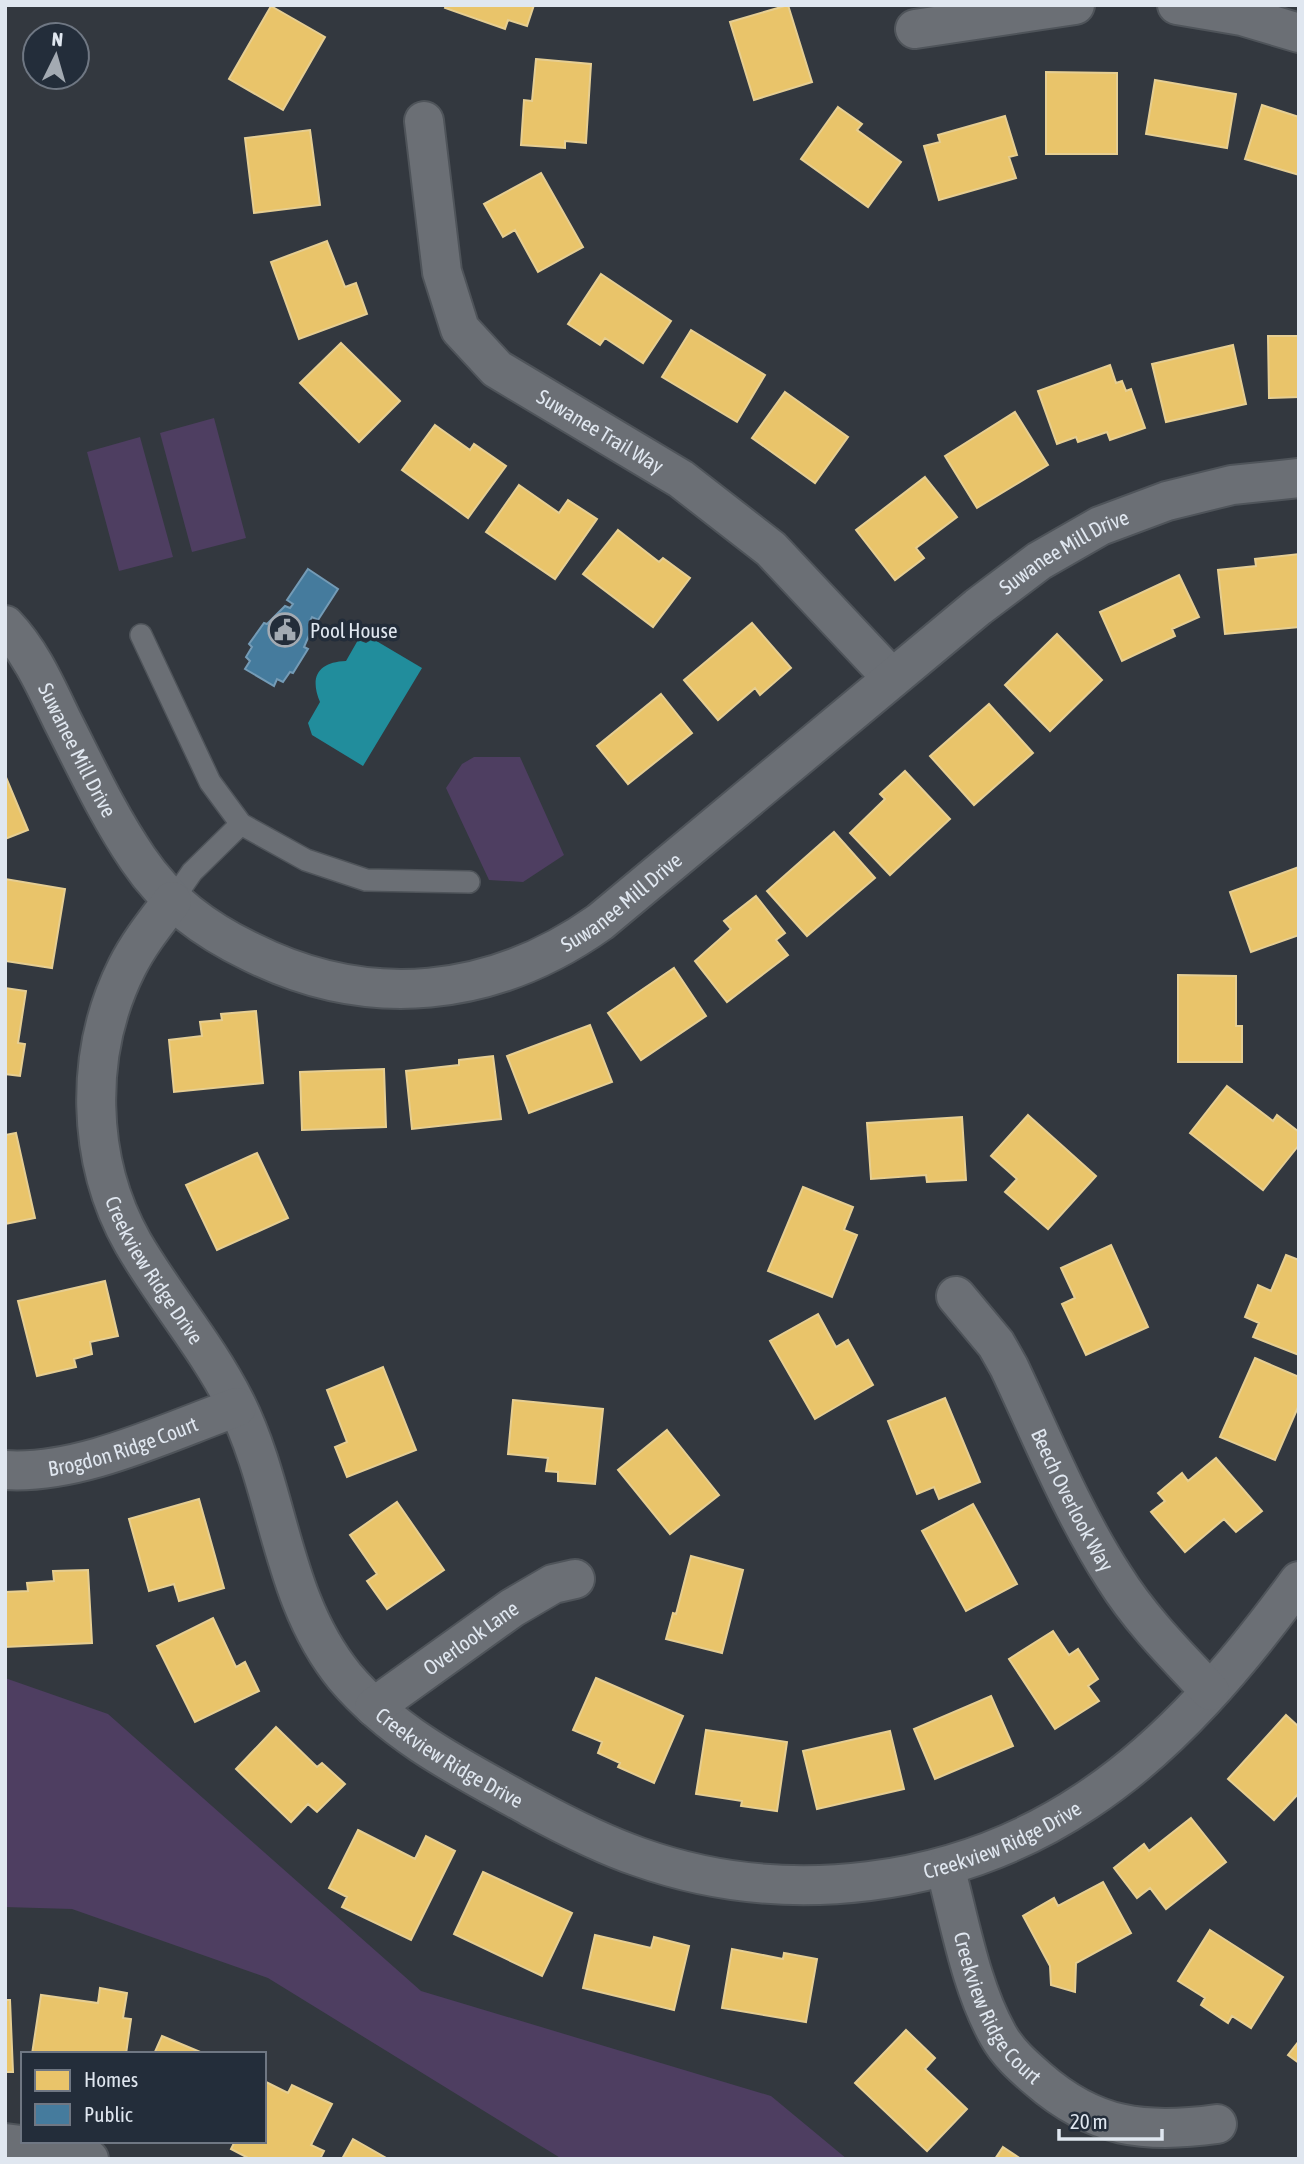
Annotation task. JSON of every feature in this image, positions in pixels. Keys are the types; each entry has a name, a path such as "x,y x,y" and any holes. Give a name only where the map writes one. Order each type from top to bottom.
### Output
{"street":[{"path":"915,29 1074,5"},
{"path":"1177,5 1242,16 1299,33"},
{"name":"Suwanee Trail Way","path":"424,121 442,272 460,329 497,369 681,479 771,549 892,678"},
{"name":"Suwanee Mill Drive","path":"5,625 42,680 118,828 153,881 172,901 195,920 272,963 328,981 357,987 422,988 489,978 547,956 600,922 1007,584 1069,542 1136,511 1200,491 1299,478"},
{"name":"Creekview Ridge Drive","path":"172,901 127,968 108,1021 98,1080 98,1148 118,1214 136,1248 202,1343 237,1407 263,1474 293,1582 328,1654 373,1707 403,1733 433,1752 572,1829 642,1858 678,1869 751,1882 822,1884 861,1883 944,1867 1016,1840 1088,1800 1159,1743 1210,1691 1299,1581"},
{"name":"Beech Overlook Way","path":"957,1296 996,1344 1009,1367 1089,1534 1115,1580 1157,1634 1210,1691"},
{"name":"Brogdon Ridge Court","path":"5,1470 31,1471 74,1464 237,1407"},
{"name":"Overlook Lane","path":"373,1707 512,1608 553,1584 575,1579"},
{"name":"Creekview Ridge Court","path":"944,1867 989,2015 1009,2052 1027,2070 1067,2101 1111,2123 1154,2130 1217,2124"},
{"path":"5,2143 45,2148 89,2159"}],"lane":[{"path":"141,635 210,782 241,824 306,860 366,880 469,882"},
{"path":"172,901 192,872 241,824"}],"shaded area":[{"path":"214,418 246,538 192,552 160,433"},
{"path":"140,437 173,557 119,571 87,452"},
{"path":"474,757 520,757 564,855 523,882 489,880 446,788 462,764"},
{"path":"5,1678 108,1714 421,1991 771,2096 847,2159 562,2159 268,1978 72,1909 5,1907"}],"water":[{"path":"373,639 422,668 363,766 312,735 308,723 320,702 316,685 319,672 329,664 346,661 358,640 366,643"}],"building: Homes":[{"path":"446,5 534,5 527,26 508,20 505,29 445,8"},
{"path":"788,5 812,82 754,100 730,22"},
{"path":"271,6 325,37 283,110 229,79"},
{"path":"536,59 591,64 586,143 565,141 565,148 521,145 524,100 532,101"},
{"path":"1046,72 1117,73 1117,154 1046,154"},
{"path":"1155,80 1236,94 1227,148 1146,134"},
{"path":"1262,105 1299,117 1299,175 1245,159"},
{"path":"838,107 862,124 857,130 901,162 868,207 801,159"},
{"path":"1005,116 1017,155 1009,157 1016,178 939,200 924,146 940,142 938,135"},
{"path":"310,130 320,205 254,213 245,138"},
{"path":"541,173 583,247 538,272 515,230 503,237 484,204"},
{"path":"327,241 345,287 356,283 367,314 299,339 271,262"},
{"path":"601,274 671,321 643,363 605,338 600,345 568,324"},
{"path":"691,330 765,375 737,422 662,377"},
{"path":"1268,336 1299,336 1299,397 1269,398"},
{"path":"341,343 400,401 359,442 300,383"},
{"path":"1233,345 1246,404 1166,422 1152,364"},
{"path":"1110,365 1116,383 1122,381 1126,391 1131,389 1145,428 1110,440 1107,432 1078,442 1076,437 1057,444 1038,391"},
{"path":"785,392 848,437 815,483 752,438"},
{"path":"1015,412 1048,465 977,508 945,456"},
{"path":"435,425 470,450 474,444 506,466 468,518 402,470"},
{"path":"925,477 957,517 916,548 924,558 895,580 856,530"},
{"path":"519,485 559,513 568,500 597,519 555,579 486,532"},
{"path":"618,530 659,562 663,558 690,578 653,627 583,574"},
{"path":"1299,554 1299,627 1225,634 1218,570 1256,566 1255,559"},
{"path":"1179,575 1199,617 1172,629 1175,636 1122,661 1100,612"},
{"path":"752,623 791,668 760,695 755,688 718,720 684,680"},
{"path":"1057,634 1102,680 1050,731 1005,685"},
{"path":"661,694 692,733 628,784 597,746"},
{"path":"989,704 1033,753 974,805 930,756"},
{"path":"905,771 950,819 890,875 850,833 885,799 880,794"},
{"path":"5,775 28,830 5,839"},
{"path":"834,832 875,878 807,936 767,891"},
{"path":"1299,867 1299,935 1251,952 1230,892"},
{"path":"5,879 65,889 52,968 5,961"},
{"path":"756,896 785,933 776,940 788,955 727,1002 695,961 731,929 724,921"},
{"path":"674,968 706,1016 641,1060 608,1013"},
{"path":"1178,975 1236,976 1236,1026 1242,1026 1242,1062 1178,1062"},
{"path":"5,988 26,991 18,1043 25,1044 20,1076 5,1074"},
{"path":"256,1011 263,1083 174,1092 169,1040 202,1036 200,1022 222,1020 221,1014"},
{"path":"590,1025 612,1082 529,1113 507,1056"},
{"path":"493,1056 501,1119 412,1129 406,1071 459,1065 459,1060"},
{"path":"384,1069 386,1127 302,1130 300,1072"},
{"path":"1227,1086 1273,1121 1277,1115 1299,1132 1299,1145 1263,1190 1190,1133"},
{"path":"1028,1115 1096,1176 1048,1229 1005,1192 1017,1179 991,1156"},
{"path":"962,1117 966,1180 927,1182 926,1175 871,1179 867,1123"},
{"path":"16,1133 35,1218 5,1224 5,1135"},
{"path":"257,1153 288,1218 217,1250 186,1185"},
{"path":"803,1187 853,1207 844,1230 857,1235 832,1297 768,1271"},
{"path":"1111,1245 1148,1327 1086,1355 1062,1304 1075,1298 1061,1268"},
{"path":"1286,1255 1299,1260 1299,1355 1253,1337 1259,1323 1245,1317 1258,1285 1271,1291"},
{"path":"105,1281 118,1336 90,1342 92,1354 74,1359 76,1367 37,1376 18,1301"},
{"path":"818,1314 836,1347 848,1340 873,1385 815,1419 770,1341"},
{"path":"1255,1358 1299,1377 1299,1405 1275,1460 1220,1437"},
{"path":"383,1367 416,1450 347,1477 335,1447 347,1442 327,1390"},
{"path":"945,1398 980,1482 939,1499 934,1487 917,1494 888,1421"},
{"path":"513,1400 603,1409 595,1484 558,1481 558,1472 546,1471 548,1458 508,1454"},
{"path":"667,1430 719,1495 670,1534 618,1470"},
{"path":"1216,1458 1262,1511 1236,1532 1224,1519 1185,1552 1151,1512 1165,1501 1158,1493 1182,1473 1188,1481"},
{"path":"199,1499 224,1588 179,1601 174,1584 149,1591 129,1519"},
{"path":"397,1502 444,1570 387,1609 367,1581 377,1574 350,1535"},
{"path":"973,1504 1017,1584 966,1611 922,1531"},
{"path":"691,1556 743,1570 722,1653 666,1639 673,1613 676,1614"},
{"path":"88,1570 92,1643 5,1647 5,1592 28,1591 27,1583 54,1581 53,1571"},
{"path":"213,1618 236,1667 245,1662 259,1691 195,1722 157,1646"},
{"path":"1053,1631 1069,1655 1078,1649 1098,1679 1088,1686 1099,1701 1055,1729 1009,1659"},
{"path":"596,1678 683,1716 654,1783 618,1767 620,1763 598,1753 602,1742 573,1730"},
{"path":"991,1696 1013,1746 935,1779 914,1729"},
{"path":"1286,1715 1299,1727 1299,1793 1274,1820 1228,1779"},
{"path":"276,1727 317,1767 322,1763 345,1784 317,1812 308,1804 291,1822 236,1769"},
{"path":"706,1730 787,1742 777,1811 741,1806 742,1801 696,1794"},
{"path":"890,1731 904,1789 817,1809 803,1751"},
{"path":"1191,1818 1226,1862 1166,1909 1150,1888 1137,1898 1114,1868 1144,1844 1149,1851"},
{"path":"358,1830 415,1859 426,1836 455,1851 411,1940 342,1907 347,1897 329,1888"},
{"path":"483,1872 572,1913 542,1976 454,1934"},
{"path":"1103,1882 1131,1933 1076,1963 1075,1992 1051,1985 1050,1966 1023,1916 1054,1898 1058,1906"},
{"path":"1210,1930 1283,1977 1251,2028 1232,2016 1228,2023 1201,2005 1205,1998 1178,1981"},
{"path":"595,1935 651,1948 654,1937 689,1946 674,2010 583,1988"},
{"path":"732,1949 783,1959 784,1953 817,1959 806,2022 722,2008"},
{"path":"100,1988 127,1993 123,2018 131,2019 126,2052 32,2052 41,1995 98,2003"},
{"path":"5,2000 10,2000 13,2072 5,2072"},
{"path":"906,2030 935,2058 925,2069 967,2109 927,2151 855,2083"},
{"path":"162,2036 200,2052 155,2052"},
{"path":"1299,2041 1299,2063 1288,2055"},
{"path":"266,2082 288,2093 292,2085 332,2104 311,2145 324,2151 320,2159 250,2159 231,2149 234,2143 266,2143"},
{"path":"353,2139 388,2159 342,2159"},
{"path":"1003,2147 1021,2159 995,2159"}],"building: Public":[{"name":"Pool House","path":"308,569 338,589 318,620 312,617 309,623 313,626 304,647 308,649 293,673 290,672 283,682 277,679 274,686 245,669 250,661 246,657 252,647 249,644 264,623 267,624 285,606 290,608 293,604 287,600"}],"place":[{"name":"Pool House","path":"285,630"}]}
